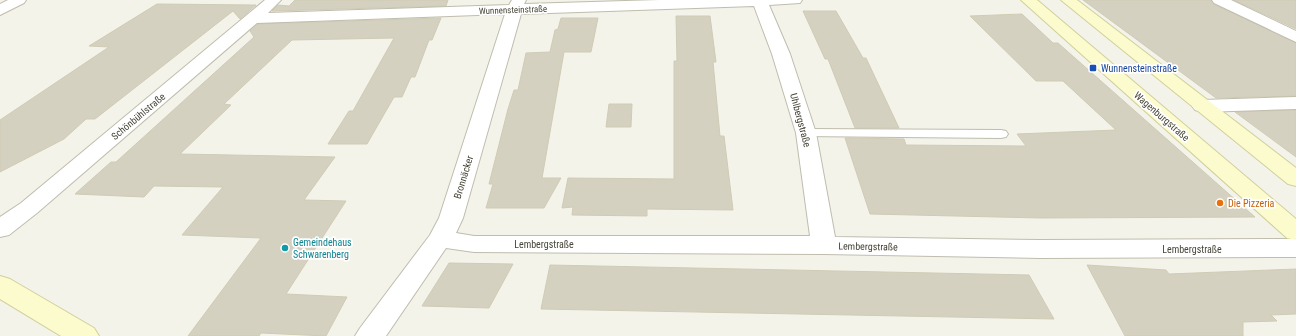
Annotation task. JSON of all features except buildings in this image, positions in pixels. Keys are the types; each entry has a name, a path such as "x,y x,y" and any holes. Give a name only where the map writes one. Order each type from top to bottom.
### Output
{"main road":[{"name":"Wagenburgstraße","path":"1028,0 1296,232"},
{"path":"1068,0 1296,179"},
{"path":"0,286 84,336"}],"street":[{"path":"0,10 19,0"},
{"name":"Schönbühlstraße","path":"0,229 29,208 274,0"},
{"name":"Wunnensteinstraße","path":"254,18 516,5 795,0"},
{"path":"1219,0 1296,37"},
{"name":"Uhlbergstraße","path":"760,1 781,54 806,133 824,245"},
{"name":"Bronnäcker","path":"370,336 440,239 451,218 516,5"},
{"path":"1202,106 1296,103"},
{"name":"Lembergstraße","path":"440,239 474,244 824,245 1040,250 1296,248"}],"lane":[{"path":"806,133 1001,134"}],"place":[{"name":"Wunnensteinstraße","path":"1093,68"},
{"name":"Die Pizzeria","path":"1220,203"},
{"name":"Gemeindehaus Schwarenberg","path":"285,248"}]}
